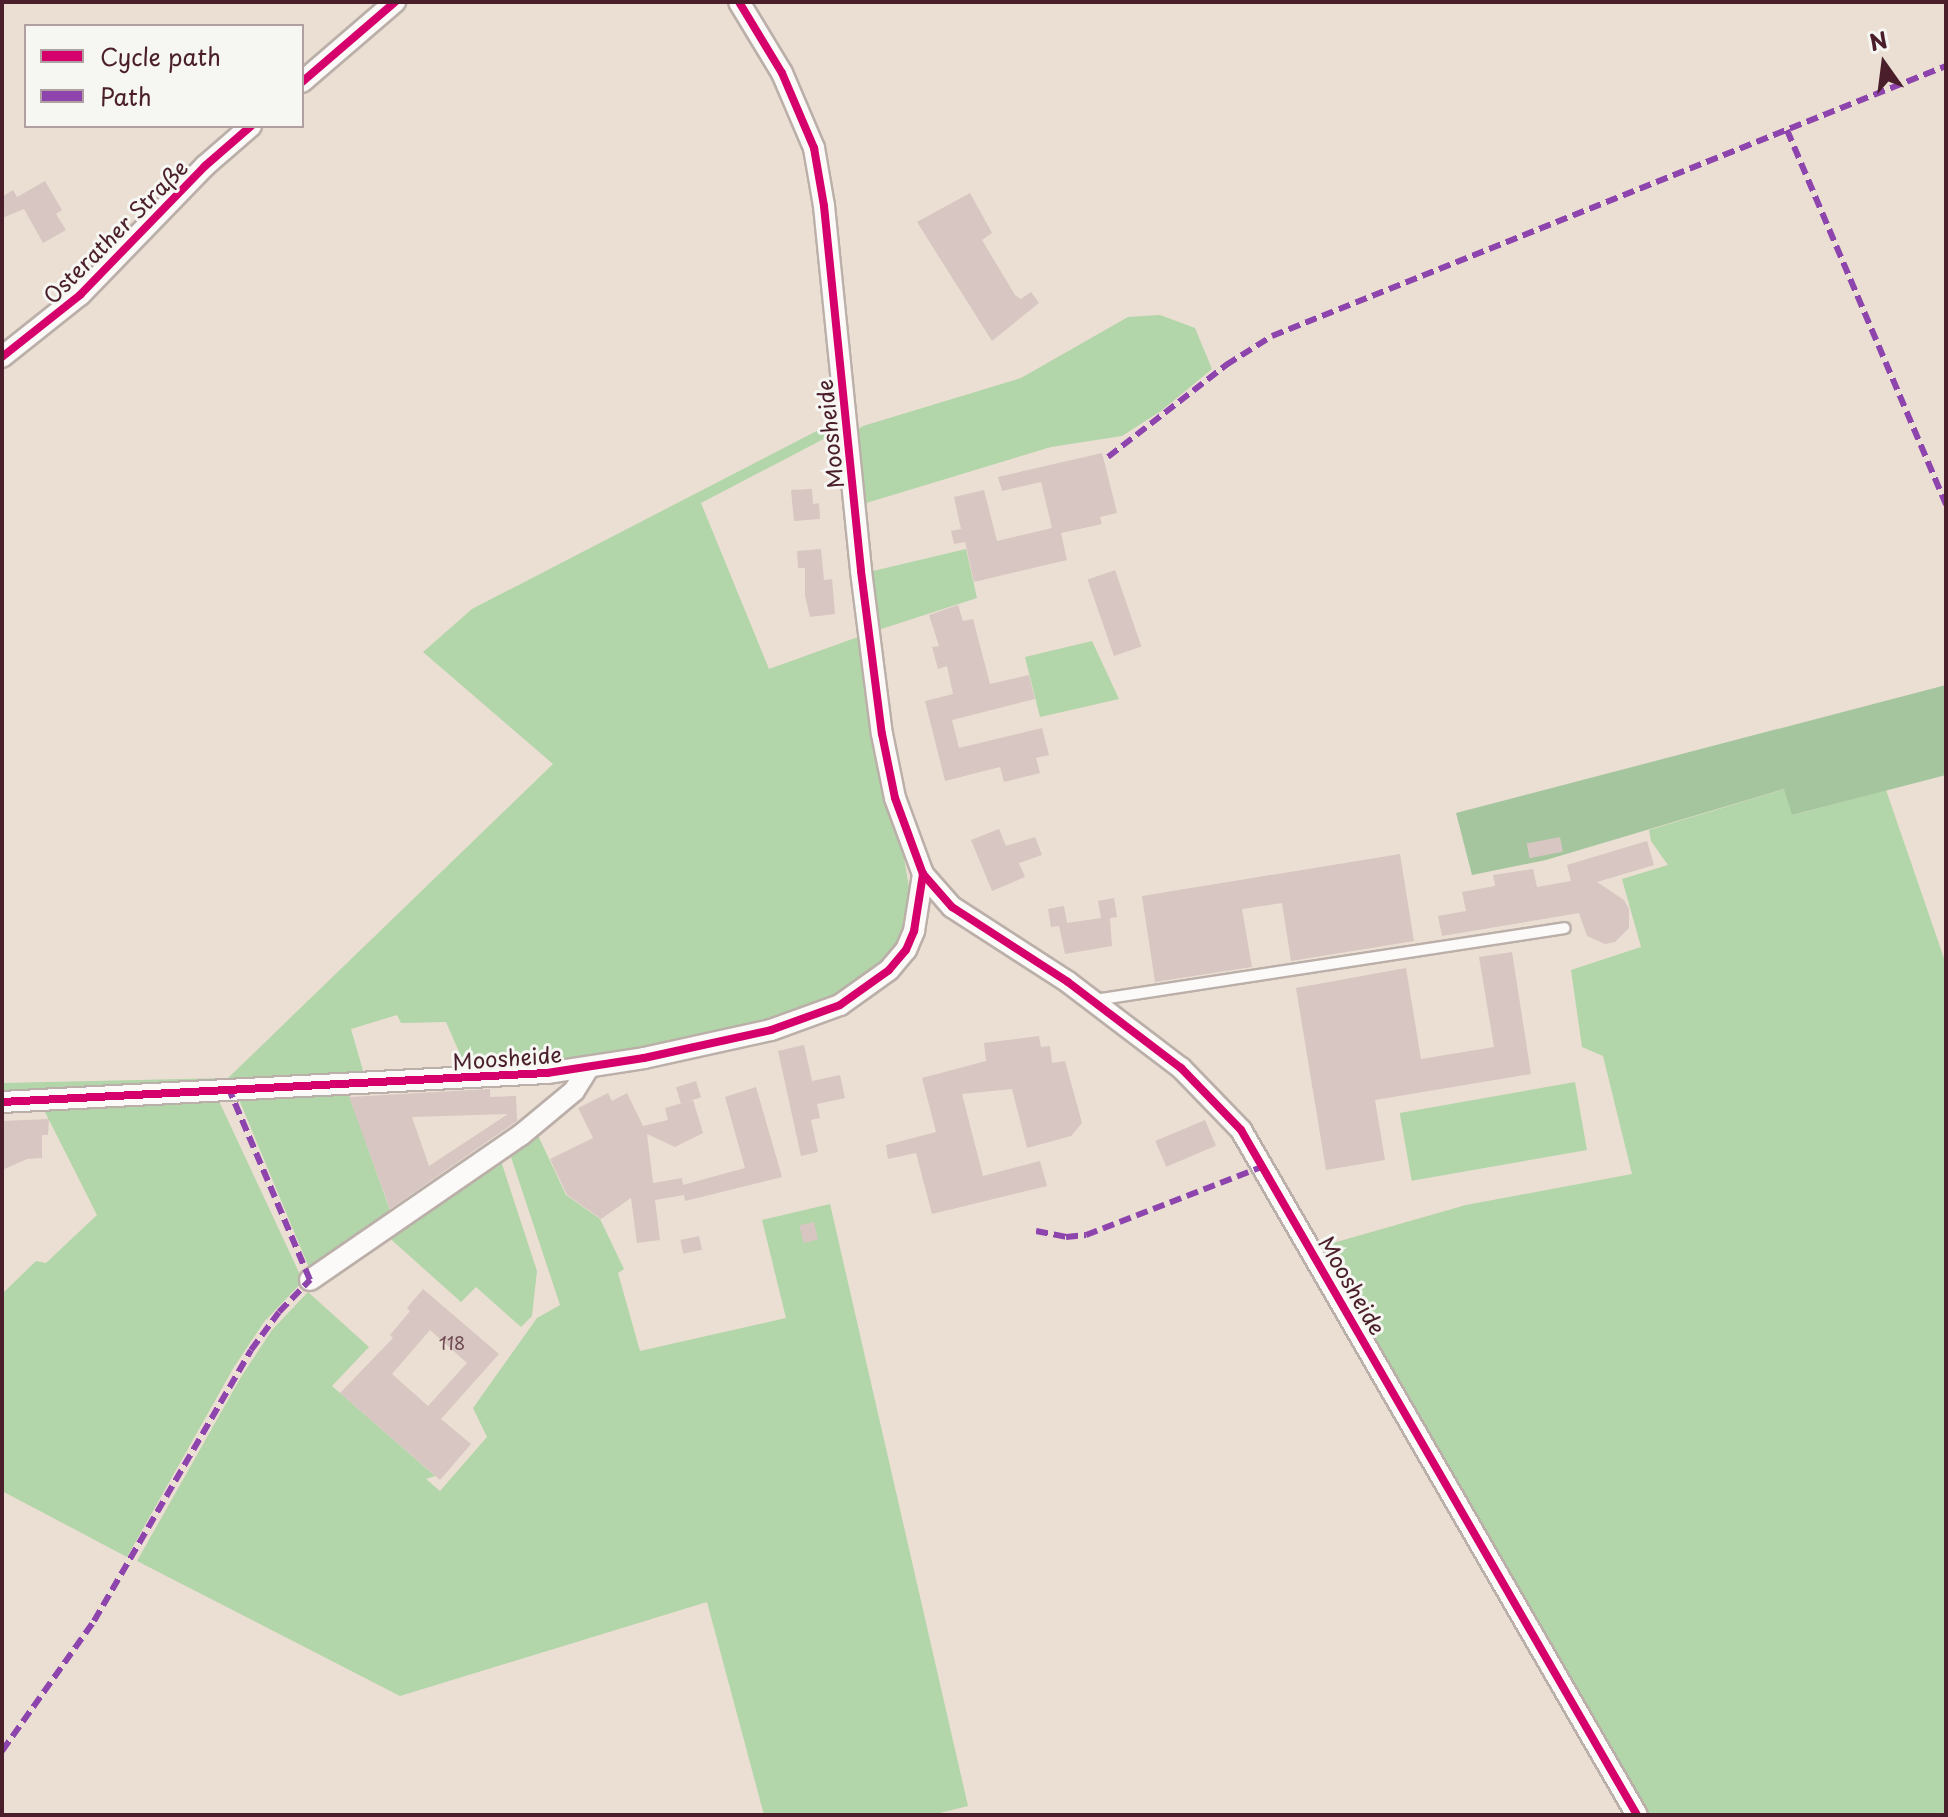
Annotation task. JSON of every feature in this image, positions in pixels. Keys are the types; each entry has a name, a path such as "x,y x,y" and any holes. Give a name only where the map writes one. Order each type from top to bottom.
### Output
{"street":[{"path":"304,80 395,2"},
{"name":"Moosheide","path":"739,2 782,73 814,148 824,206 861,571 882,734 895,798 923,874 952,907 1093,1000 1198,1083 1247,1138 1637,1815"},
{"name":"Osterather Straße","path":"2,357 80,295 205,166 249,128"},
{"name":"Moosheide","path":"2,1102 536,1074 589,1067 771,1030 840,1005 879,979 906,950 918,920 923,874"},
{"name":"Moosheide","path":"310,1280 521,1135 574,1091 589,1067"}],"lane":[{"path":"1093,1000 1565,928"}],"green space":[{"path":"1160,315 1195,328 1212,369 1161,411 1122,436 1051,447 863,504 855,431 1021,378 1128,317"},
{"path":"836,421 837,432 701,503 769,669 858,637 878,770 904,858 910,893 907,924 892,954 864,980 825,1002 775,1020 550,1065 467,1070 446,1022 401,1023 397,1015 351,1029 364,1074 2,1093 2,1083 228,1078 553,764 423,652 472,609"},
{"path":"966,549 977,598 875,631 869,572"},
{"path":"1092,641 1119,699 1040,717 1025,657"},
{"path":"1946,685 1946,775 1792,815 1784,789 1546,860 1472,875 1456,813"},
{"path":"1785,789 1793,815 1886,790 1946,964 1946,1810 1941,1815 1643,1815 1319,1247 1466,1205 1632,1174 1603,1056 1582,1047 1571,970 1641,947 1622,879 1668,865 1651,841 1649,830"},
{"path":"1575,1082 1587,1150 1412,1181 1400,1113"},
{"path":"348,1092 392,1216 310,1270 238,1097"},
{"path":"218,1099 303,1281 264,1322 234,1367 127,1557 2,1491 2,1294 36,1261 46,1263 97,1215 43,1108"},
{"path":"535,1129 566,1195 600,1219 624,1269 618,1273 640,1351 786,1318 762,1220 830,1204 968,1806 932,1815 764,1815 707,1602 400,1696 137,1561 241,1377 272,1330 308,1292 369,1347 332,1386 435,1476 426,1479 440,1491 487,1437 473,1408 537,1318 560,1305 509,1151"},
{"path":"500,1158 537,1271 532,1316 521,1327 476,1287 461,1302 385,1234"}],"building":[{"path":"45,181 62,210 56,214 66,230 43,243 24,209 2,218 2,197 13,190 17,197"},
{"path":"970,193 992,233 982,240 1015,295 1021,299 1031,292 1039,303 992,341 917,222"},
{"path":"1102,453 1117,513 1100,517 1102,524 1061,533 1067,560 974,582 965,542 954,544 951,531 961,529 954,497 984,490 997,541 1052,528 1041,482 1002,491 998,477"},
{"path":"812,489 813,504 819,503 820,519 794,521 791,490"},
{"path":"821,549 824,580 832,579 835,614 810,617 805,596 805,568 798,568 797,551"},
{"path":"1115,570 1141,647 1114,656 1088,579"},
{"path":"958,605 963,621 973,619 990,684 1029,675 1035,699 952,720 959,748 1042,728 1049,755 1036,758 1040,773 1004,782 1000,767 945,781 925,701 953,694 947,666 938,669 932,647 939,646 929,615"},
{"path":"999,829 1006,846 1035,837 1042,855 1019,863 1025,877 992,891 971,840"},
{"path":"1560,837 1563,852 1529,858 1527,843"},
{"path":"1647,841 1654,865 1597,882 1624,900 1629,909 1629,928 1615,942 1605,944 1587,936 1579,913 1442,936 1438,916 1466,911 1462,892 1495,886 1493,875 1533,869 1537,887 1571,881 1567,865"},
{"path":"1400,854 1414,941 1291,961 1282,903 1242,909 1252,967 1155,982 1142,896"},
{"path":"1114,898 1117,917 1110,918 1112,946 1065,954 1059,926 1051,927 1048,909 1064,906 1067,923 1101,918 1098,901"},
{"path":"1512,952 1531,1074 1375,1100 1385,1160 1326,1170 1296,988 1406,968 1421,1059 1494,1047 1479,957"},
{"path":"1039,1036 1041,1047 1050,1046 1052,1063 1065,1061 1082,1123 1071,1136 1027,1148 1012,1089 962,1094 983,1176 1040,1161 1047,1186 932,1214 916,1153 888,1159 886,1145 936,1132 922,1078 986,1061 984,1043"},
{"path":"804,1045 812,1081 840,1075 845,1098 817,1104 820,1118 811,1120 818,1152 801,1156 778,1051"},
{"path":"696,1081 701,1097 681,1103 676,1087"},
{"path":"756,1087 782,1177 685,1201 684,1195 655,1200 660,1240 637,1243 631,1198 601,1219 567,1195 550,1159 593,1138 578,1108 608,1093 612,1101 627,1093 643,1126 668,1120 665,1108 693,1100 703,1133 675,1147 647,1134 653,1183 682,1178 683,1185 745,1168 725,1097"},
{"path":"490,1089 490,1097 516,1096 517,1121 390,1209 349,1097","holes":["508,1114 429,1166 412,1117"]},
{"path":"49,1119 48,1135 42,1135 42,1158 27,1159 2,1170 2,1121"},
{"path":"1205,1120 1216,1146 1166,1167 1155,1141"},
{"path":"814,1222 818,1240 803,1243 799,1225"},
{"path":"699,1236 702,1250 683,1254 680,1240"},
{"path":"423,1289 499,1354 441,1419 471,1444 440,1480 340,1393 393,1338 390,1335 410,1311 407,1308","holes":["430,1330 467,1363 428,1406 392,1374"]}],"marked path":[{"path":"1108,457 1226,365 1272,336 1946,66"},
{"path":"1787,130 1946,505"},
{"path":"2,1751 94,1621 251,1350 279,1312 310,1280 229,1089"},
{"path":"1036,1231 1066,1237 1086,1235 1264,1166"}],"cycle path":[{"path":"304,80 395,2"},
{"path":"739,2 782,73 814,148 824,206 861,571 882,734 895,798 923,874 952,907 1068,982 1181,1068 1241,1130 1637,1815"},
{"path":"2,357 80,295 205,166 249,128"},
{"path":"2,1102 547,1073 644,1058 771,1030 840,1005 889,970 906,950 914,931 923,874"}]}
